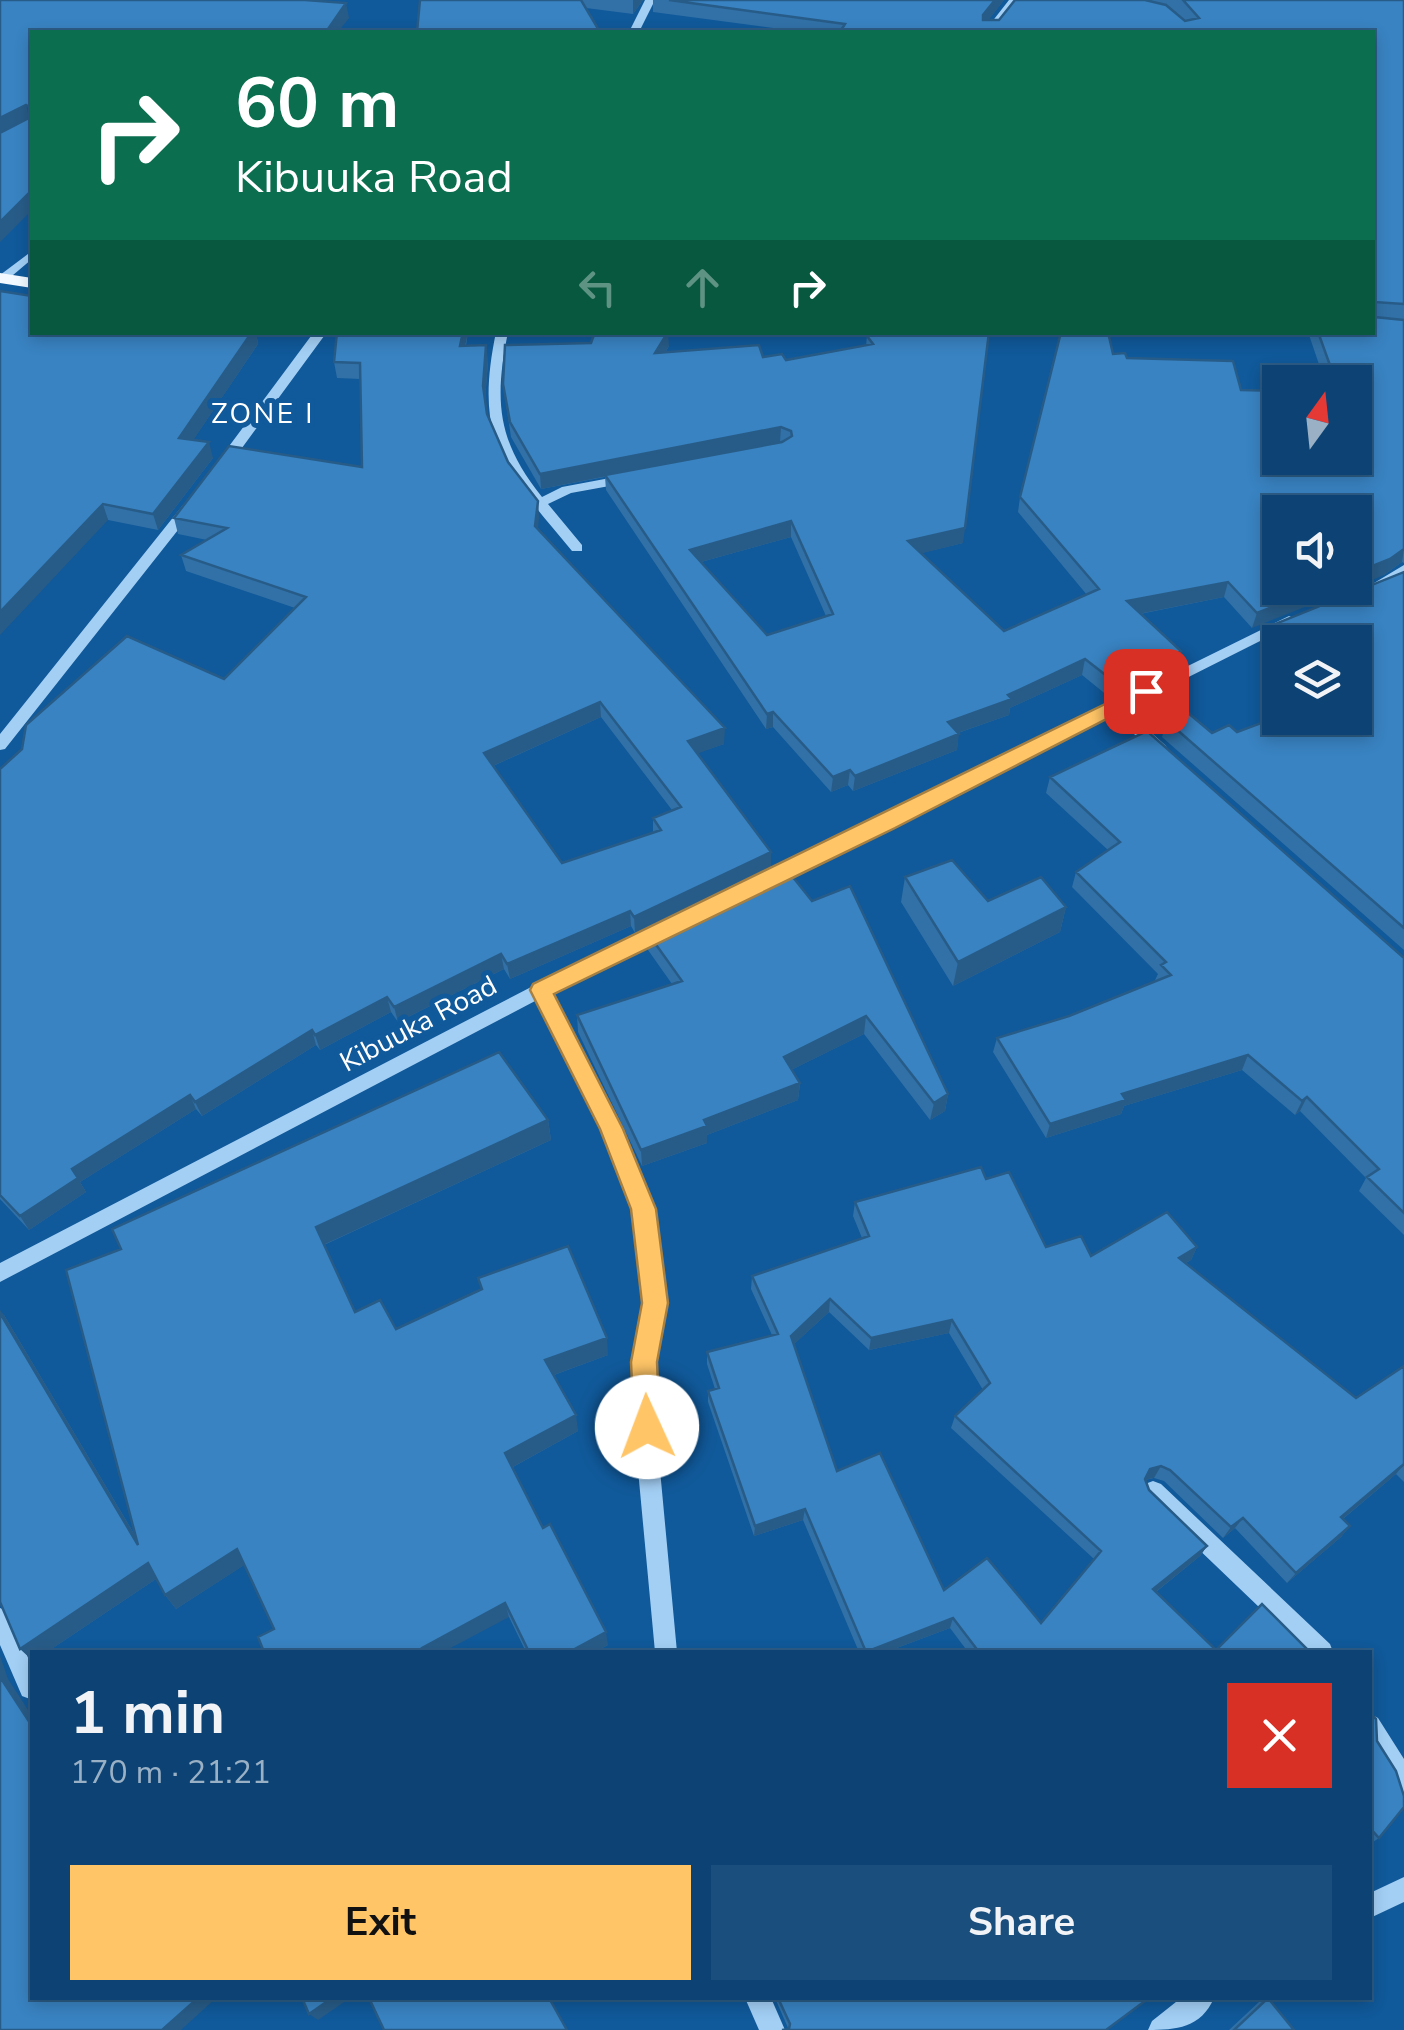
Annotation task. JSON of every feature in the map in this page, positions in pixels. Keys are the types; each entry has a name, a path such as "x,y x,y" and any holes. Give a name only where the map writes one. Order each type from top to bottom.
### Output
{"main road":[{"path":"1,278 30,283"}],"street":[{"path":"635,30 650,0"},
{"path":"991,30 1014,0"},
{"path":"1,278 30,256"},
{"path":"211,481 319,335"},
{"path":"501,335 492,412 500,447 577,548"},
{"path":"540,503 567,490 645,476"},
{"path":"0,745 92,624 199,496"},
{"path":"1372,589 1391,582 1404,569"},
{"path":"749,890 1298,617"},
{"path":"1113,708 1172,759"},
{"name":"Kibuuka Road","path":"0,1272 541,990 680,923"},
{"path":"541,990 611,1129 644,1209 655,1303 644,1362 648,1459 666,1650"},
{"path":"1153,1491 1320,1650"},
{"path":"0,1620 30,1688"},
{"path":"1372,1729 1404,1781"},
{"path":"1372,1905 1404,1889"},
{"path":"759,2000 772,2030"},
{"path":"1160,2030 1199,2000"}],"building":[{"path":"0,0 346,3 327,30 30,30 30,107 26,105 0,118"},
{"path":"420,0 581,0 599,30 417,30"},
{"path":"669,0 995,0 983,20 999,20 1015,0 1145,0 1166,5 1185,21 1199,18 1183,0 1404,0 1404,304 1375,302 1375,30 841,30 845,24"},
{"path":"30,113 30,192 0,222 0,133 29,118"},
{"path":"0,291 30,296 30,335 250,335 179,438 209,442 153,514 103,504 0,612"},
{"path":"1375,317 1404,320 1404,549 1372,566 1372,495 1262,495 1262,605 1277,605 1257,613 1228,582 1127,601 1181,651 1112,680 1085,659 1008,695 1012,699 948,722 959,734 855,776 850,770 833,777 773,712 767,714 605,475 782,442 792,436 791,431 781,427 540,474 510,422 503,384 505,345 591,343 594,335 666,335 655,353 759,345 763,357 782,354 786,360 873,344 867,336 872,335 989,335 965,528 908,541 1004,631 1099,589 1020,497 1060,335 1109,335 1113,354 1125,353 1127,358 1233,361 1241,390 1262,391 1262,475 1372,475 1372,365 1330,365 1319,335 1375,335","holes":["791,521 833,614 767,635 690,550"]},
{"path":"337,335 462,335 460,346 486,345 483,386 487,414 508,462 538,501 535,526 725,728 688,741 771,852 634,917 630,911 507,964 501,954 394,1007 387,997 315,1035 312,1030 195,1102 190,1095 72,1169 78,1178 20,1216 0,1195 0,769 22,749 26,725 127,636 224,679 306,597 181,555 227,528 174,518 229,446 362,467 360,363 334,362","holes":["600,702 681,807 653,818 661,830 562,863 484,753"]},
{"path":"1404,572 1404,928 1167,721 1187,712 1212,733 1229,725 1237,732 1262,723 1262,735 1372,735 1372,625 1272,625 1322,605 1372,605 1372,585"},
{"path":"1147,731 1404,958 1404,1213 1367,1177 1379,1169 1307,1097 1302,1101 1248,1055 1122,1094 1126,1100 1050,1124 997,1038 1069,1016 1171,975 1161,965 1166,962 1076,872 1120,842 1050,777"},
{"path":"952,860 988,901 1041,877 1066,907 958,962 905,877"},
{"path":"784,866 812,901 850,886 948,1094 934,1103 866,1016 784,1057 800,1083 704,1120 707,1126 641,1150 577,1015 682,981 647,932"},
{"path":"499,1052 548,1120 316,1227 355,1312 380,1300 396,1329 482,1289 478,1278 568,1246 607,1338 545,1360 576,1415 505,1453 543,1528 550,1524 606,1632 573,1650 528,1650 505,1603 423,1650 263,1650 258,1637 274,1629 237,1549 165,1595 148,1563 20,1649 0,1602 0,1313 138,1545 66,1270 121,1249 112,1229"},
{"path":"981,1167 986,1179 1009,1172 1046,1247 1081,1236 1091,1256 1167,1212 1197,1247 1179,1258 1356,1398 1404,1366 1404,1464 1341,1517 1350,1526 1296,1573 1243,1518 1231,1527 1170,1470 1161,1466 1150,1469 1145,1479 1149,1490 1207,1546 1153,1589 1216,1650 977,1650 953,1618 865,1650 805,1509 755,1526 708,1391 719,1388 707,1352 778,1334 752,1276 869,1236 855,1202","holes":["830,1299 871,1338 952,1320 990,1383 955,1416 1101,1551 1041,1623 987,1558 944,1590 880,1453 837,1471 791,1336"]},
{"path":"1262,1604 1308,1650 1216,1650"},
{"path":"0,1677 30,1723 30,2000 196,2000 162,2030 0,2030"},
{"path":"1372,1715 1376,1719 1377,1741 1396,1771 1404,1796 1404,1807 1379,1838 1372,1830"},
{"path":"303,2000 329,2000 309,2014"},
{"path":"370,2000 550,2000 567,2030 384,2030"},
{"path":"779,2000 1146,2000 1106,2030 782,2030 789,2029"},
{"path":"1270,2000 1294,2030 1234,2030"}],"district":[{"name":"ZONE I","path":"263,413"}],"route":[{"path":"647,1427 644,1362 655,1303 644,1209 611,1129 541,990 888,822 1146,691"}]}
